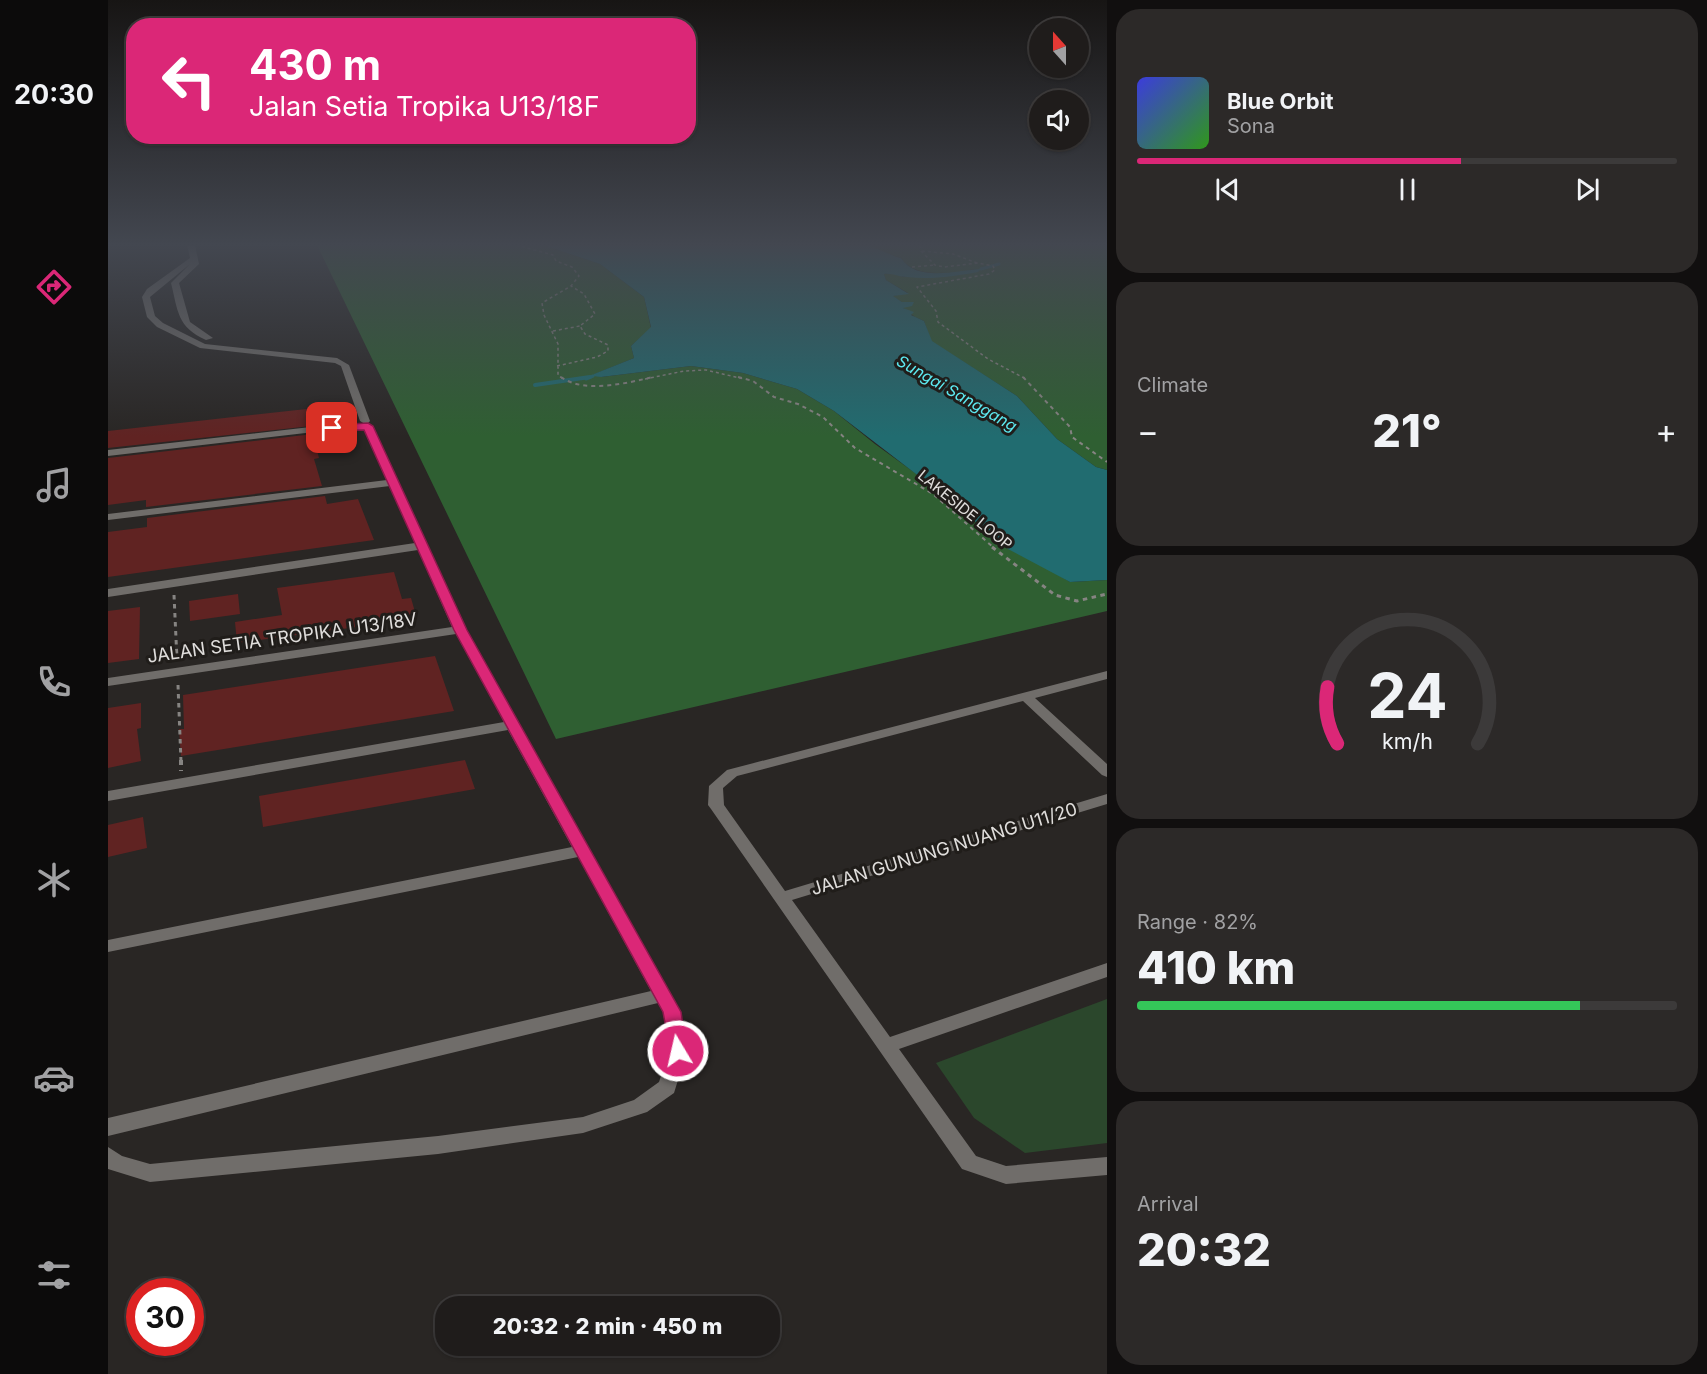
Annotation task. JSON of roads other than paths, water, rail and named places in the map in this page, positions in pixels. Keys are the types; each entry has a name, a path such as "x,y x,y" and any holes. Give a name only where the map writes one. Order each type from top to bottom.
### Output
{"street":[{"path":"108,1156 116,1163 150,1173 438,1145 583,1125 640,1106 667,1087 678,1051 672,1012 460,630 366,424 345,365 326,359 203,346 160,325 151,317 149,309"},
{"path":"182,309 190,329 247,351"},
{"path":"108,453 354,425 357,422 366,424"},
{"path":"108,517 392,483"},
{"path":"108,593 420,546"},
{"name":"JALAN SETIA TROPIKA U13/18V","path":"108,682 177,670 266,661 460,630"},
{"path":"1107,675 732,773 716,786 716,805 969,1163 1006,1175 1107,1166"},
{"path":"1025,696 1107,772"},
{"path":"108,796 512,725"},
{"name":"JALAN GUNUNG NUANG U11/20","path":"781,898 1107,799"},
{"path":"108,945 583,850"},
{"path":"886,1046 1107,970"},
{"path":"108,1128 663,995"}],"water":[{"name":"Sungai Sanggang","path":"647,309 906,309 914,312 911,315 924,321 932,341 1017,396 1057,439 1096,467 1107,470 1107,580 1070,582 1008,549 942,494 834,411 797,389 743,373 691,366 601,377 593,376 634,358 631,346 651,327"}],"waterway":[{"path":"586,379 593,376"},
{"path":"535,385 590,377"}]}
